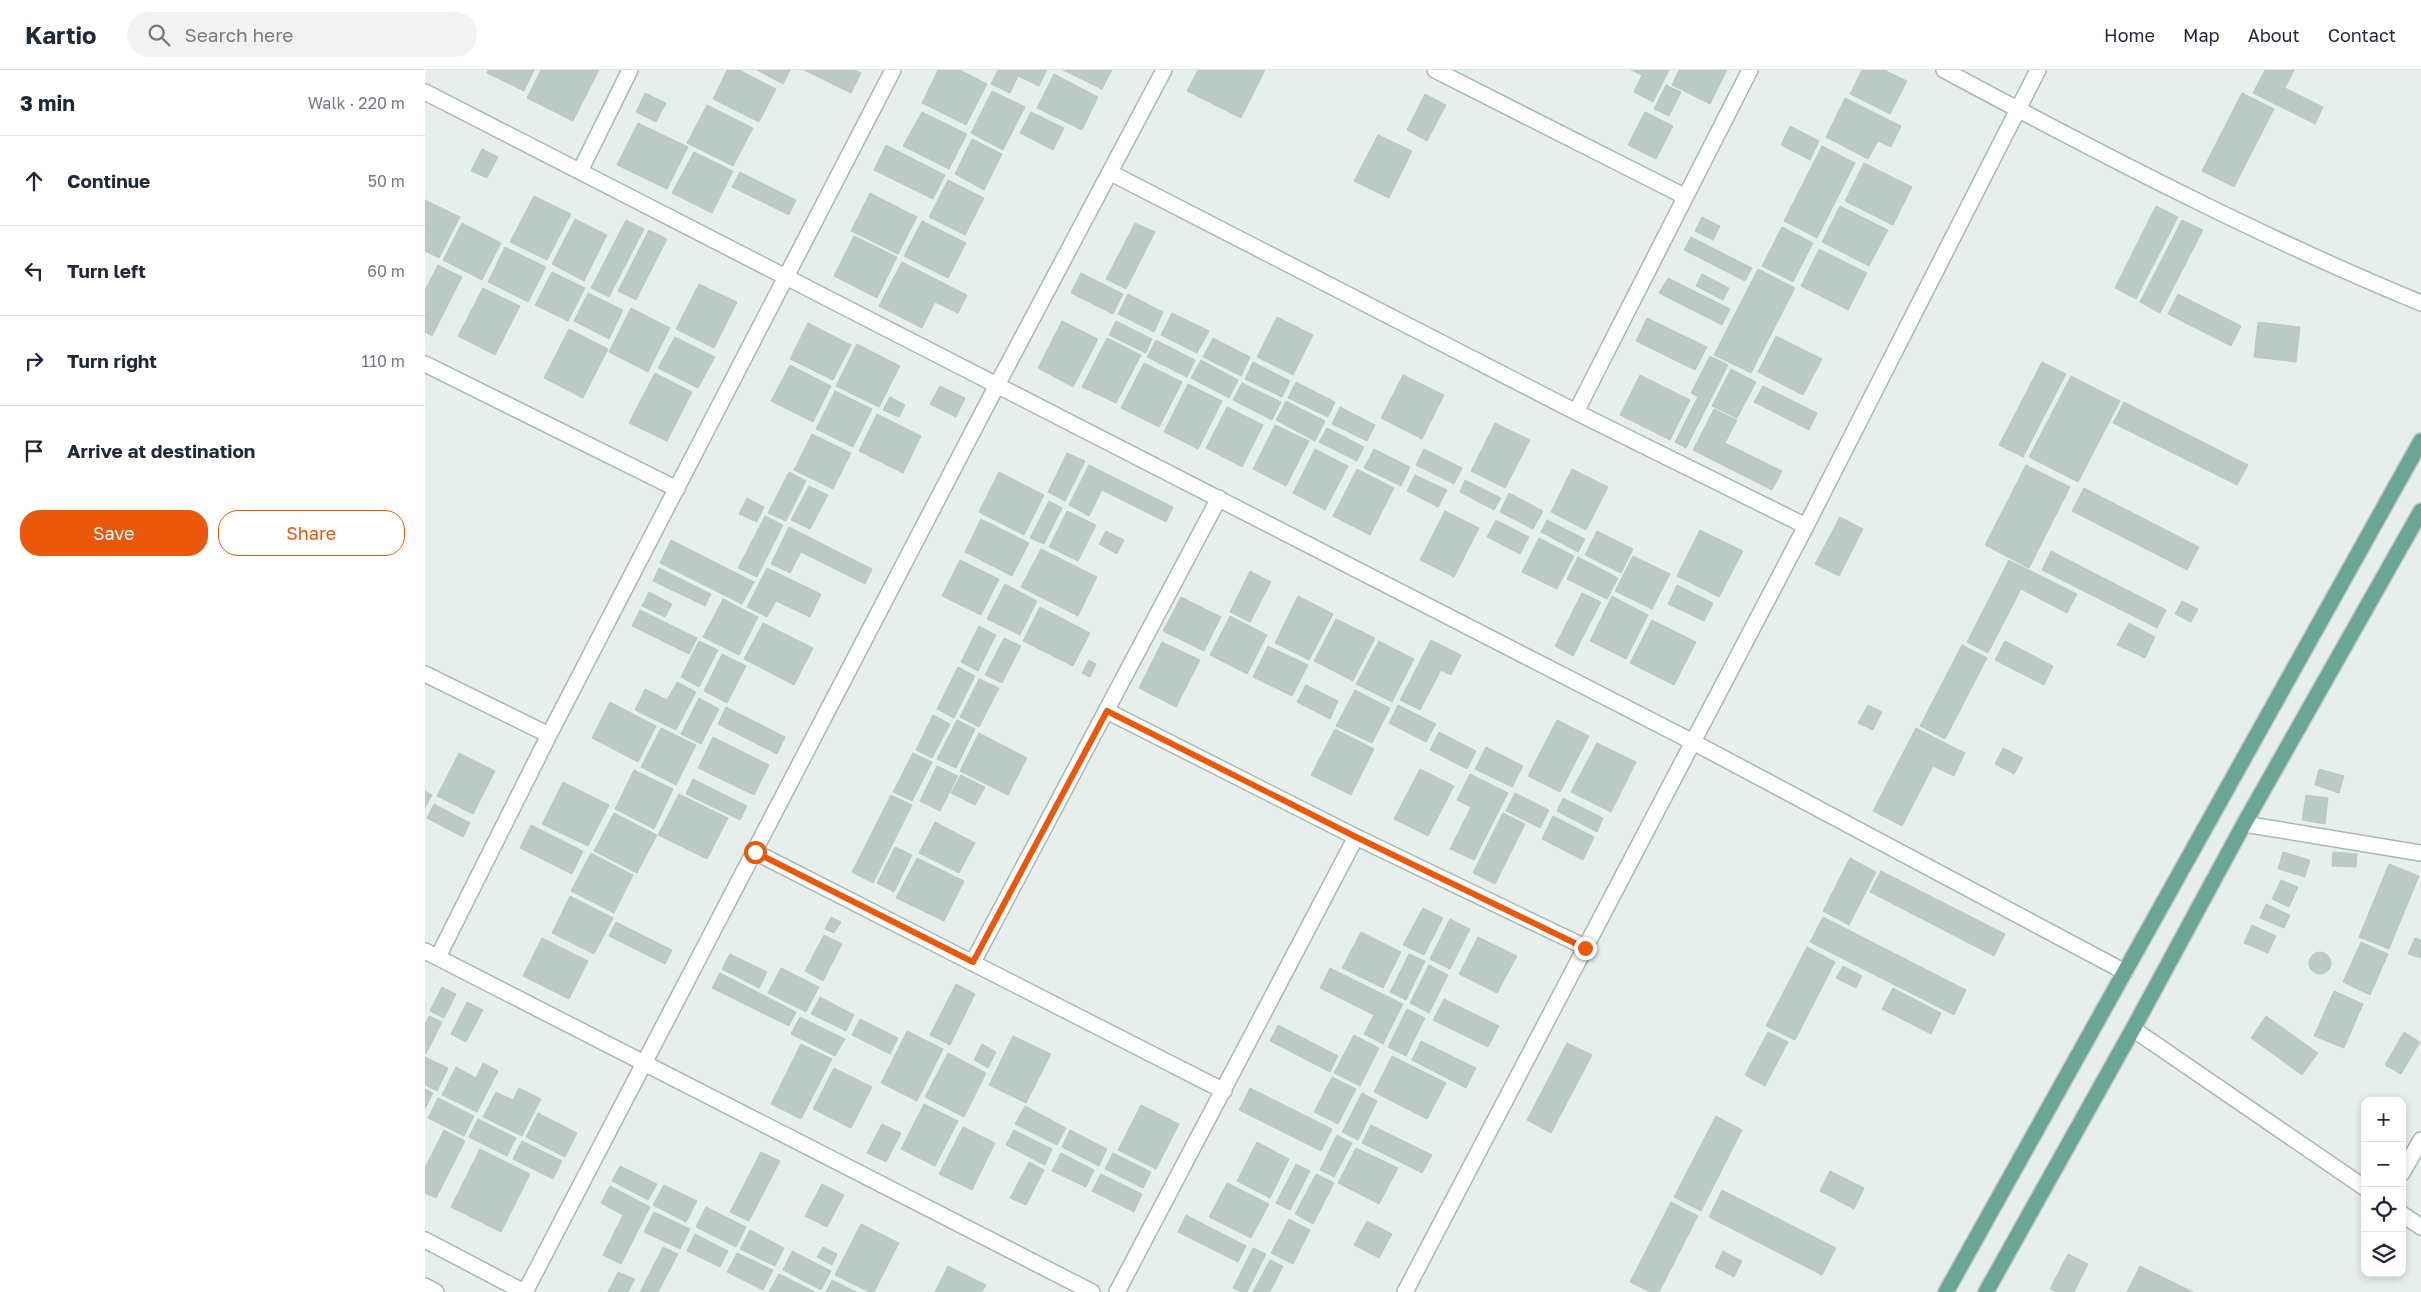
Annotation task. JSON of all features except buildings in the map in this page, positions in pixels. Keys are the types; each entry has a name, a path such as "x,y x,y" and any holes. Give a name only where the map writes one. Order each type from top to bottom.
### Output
{"main road":[{"path":"1946,1292 2421,441"},
{"path":"1986,1292 2133,1029 2244,824 2421,511"}],"street":[{"path":"580,171 630,70"},
{"path":"893,70 788,277 549,735 432,954 1092,1292"},
{"path":"425,1240 525,1292 646,1063 997,385 1165,70"},
{"path":"1435,70 1684,196"},
{"path":"1576,412 1684,196 1750,70"},
{"path":"1944,70 2199,201 2369,282 2421,303"},
{"path":"1405,1292 1806,526 2038,70"},
{"path":"425,92 1693,742 2125,972"},
{"path":"1111,172 1576,412 1806,526"},
{"path":"425,364 677,489"},
{"path":"973,962 1219,498"},
{"path":"425,674 549,735"},
{"path":"1107,711 1356,837 1585,948"},
{"path":"2244,824 2421,853"},
{"path":"1117,1292 1356,837"},
{"path":"755,852 1224,1091"},
{"path":"2133,1029 2364,1187"},
{"path":"2406,1167 2421,1140"},
{"path":"2406,1217 2421,1227"},
{"path":"425,1286 436,1292"}],"route":[{"path":"755,852 973,962 1107,711 1356,837 1585,948"}]}
